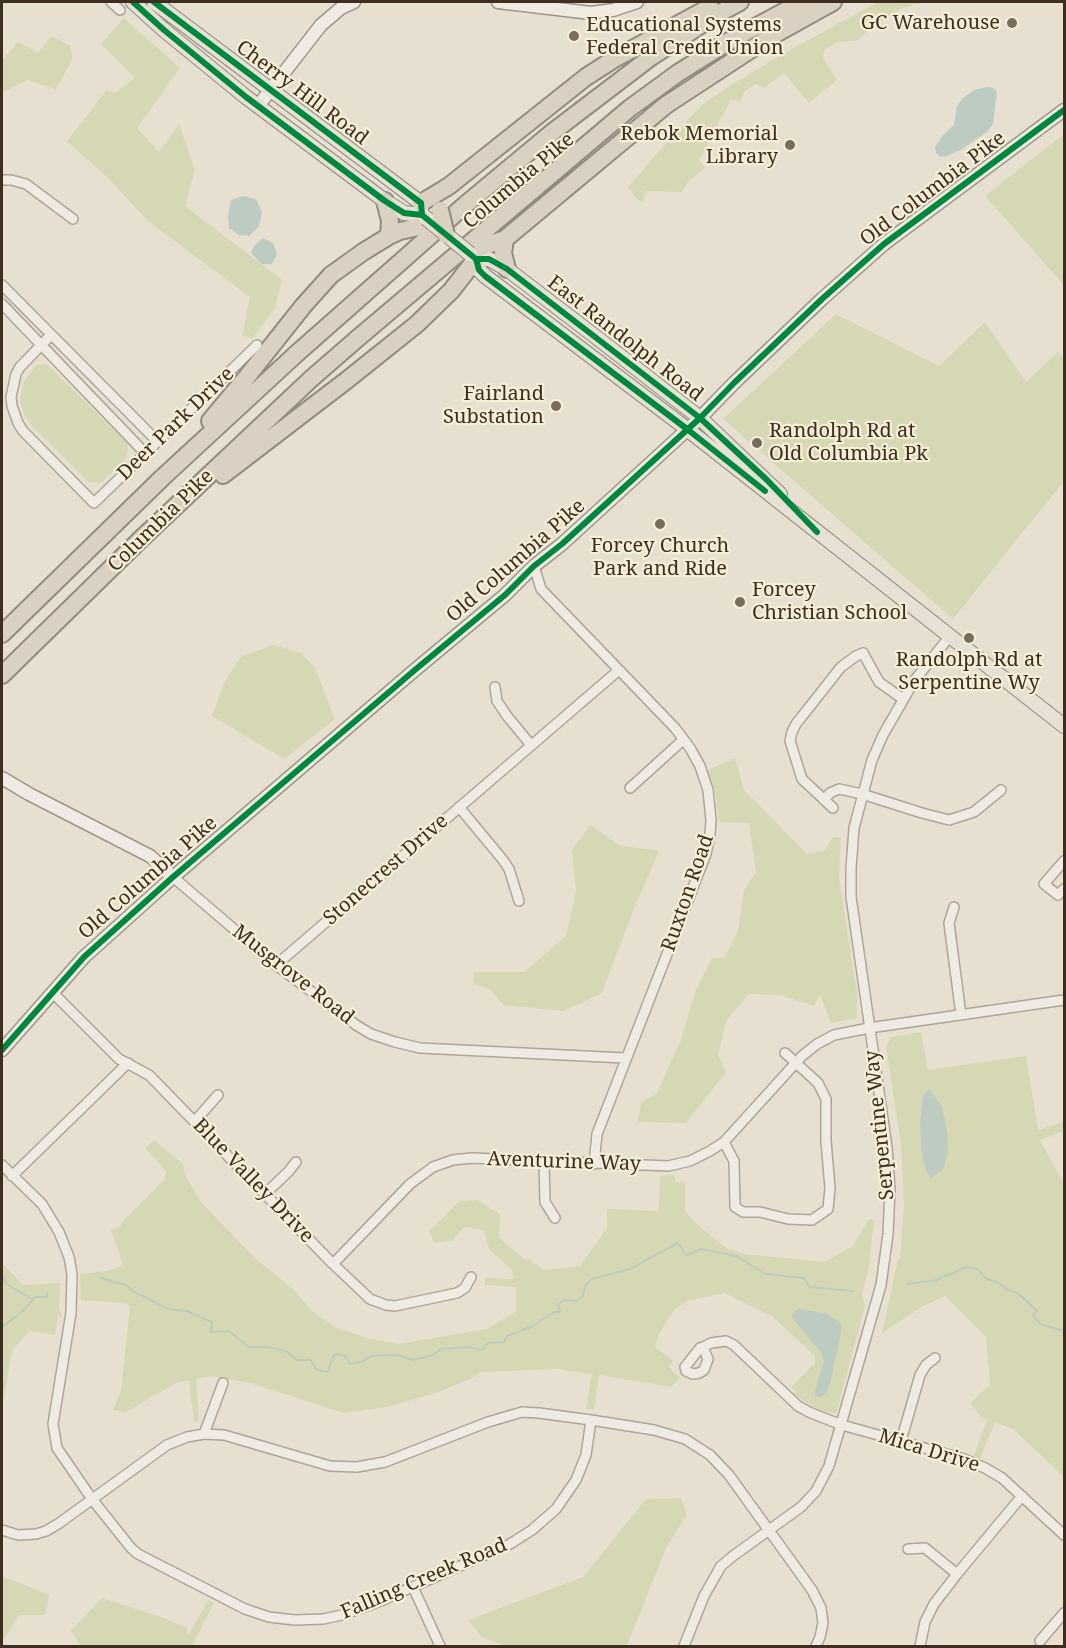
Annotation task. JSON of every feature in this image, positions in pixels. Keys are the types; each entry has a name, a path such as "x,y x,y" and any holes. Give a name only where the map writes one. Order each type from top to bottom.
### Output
{"highway":[{"path":"163,477 317,290 348,262 388,236 429,219 449,186 586,77 614,59 720,2"},
{"name":"Columbia Pike","path":"2,634 163,477 369,289 465,205 554,131 651,57 740,2"},
{"name":"Columbia Pike","path":"2,675 142,538 350,344 630,108 729,40 807,2"},
{"path":"142,538 417,324 451,291 472,253 505,239 666,105 761,43 833,2"},
{"path":"385,201 390,222 388,236"},
{"path":"505,239 502,253 507,269"}],"main road":[{"name":"Cherry Hill Road","path":"133,2 258,106 385,201 404,213 429,219"},
{"name":"Cherry Hill Road","path":"154,2 271,90 472,253"},
{"path":"258,106 321,25 341,8 354,2"},
{"path":"498,2 557,5 579,12 604,12 637,2"},
{"name":"Old Columbia Pike","path":"2,1050 84,957 173,877 505,595 534,566 562,544 700,418 822,299 884,244 1065,110"},
{"name":"East Randolph Road","path":"472,253 507,269 700,418 767,480 817,532"},
{"name":"East Randolph Road","path":"472,253 485,276 687,429 1065,726"},
{"name":"Musgrove Road","path":"2,778 150,856 173,877"}],"street":[{"path":"111,2 120,10"},
{"path":"2,180 26,184 73,219"},
{"path":"2,285 158,442"},
{"path":"2,304 145,453"},
{"path":"41,345 51,335"},
{"name":"Deer Park Drive","path":"41,345 16,374 11,397 12,406 23,432 94,503 257,345"},
{"name":"Ruxton Road","path":"534,566 541,589 675,728 690,748 708,790 711,820 706,854 597,1134 594,1164"},
{"name":"Serpentine Way","path":"684,1647 704,1596 721,1566 801,1507 816,1491 829,1466 842,1425 880,1285 888,1234 890,1189 851,897 854,828 872,760 883,735 914,681 950,636"},
{"path":"833,807 802,779 790,741 796,724 841,667 863,653 879,682 903,699"},
{"name":"Stonecrest Drive","path":"276,965 619,669"},
{"path":"495,687 497,701 531,745"},
{"path":"630,788 683,740"},
{"path":"824,800 830,793 839,789 949,820 974,812 1001,790"},
{"path":"459,807 509,869 519,901"},
{"path":"1065,861 1044,884 1058,895 1065,889"},
{"name":"Musgrove Road","path":"173,877 276,965 371,1034 420,1048 626,1058"},
{"path":"954,907 949,923 961,1015"},
{"name":"Blue Valley Drive","path":"52,992 119,1059 149,1075 370,1299 395,1306 457,1293 465,1288 471,1277"},
{"name":"Aventurine Way","path":"333,1264 410,1184 433,1167 453,1160 472,1158 668,1166 690,1161 724,1142 802,1056 817,1044 834,1035 1065,1000"},
{"path":"724,1142 734,1161 735,1207 743,1212 760,1212 788,1219 812,1220 828,1209 830,1188 825,1141 826,1099 818,1083 785,1053"},
{"path":"12,1176 128,1063"},
{"path":"195,1120 218,1095"},
{"path":"544,1161 545,1202 555,1218"},
{"path":"265,1194 289,1172 296,1162"},
{"name":"Falling Creek Road","path":"2,1165 42,1204 59,1232 69,1257 72,1274 71,1313 53,1424 57,1448 92,1499 138,1554 245,1609 269,1617 295,1620 323,1619 342,1615 413,1587 510,1544 532,1530 556,1509 576,1480 586,1455 591,1420"},
{"name":"Mica Drive","path":"703,1347 711,1342 726,1341 734,1345 798,1406 811,1413 842,1425 964,1459 985,1468 1002,1478 1065,1535"},
{"path":"901,1441 920,1375 926,1365 935,1358"},
{"path":"204,1434 223,1383"},
{"path":"2,1530 18,1535 46,1531 167,1445 187,1437 204,1434 224,1435 330,1466 357,1467 385,1462 488,1422 522,1412 591,1420 654,1430 686,1439 710,1455 729,1475 812,1590 821,1608 823,1623 816,1647"},
{"path":"920,1647 925,1622 934,1604 1022,1496"},
{"path":"908,1549 925,1548 957,1574"},
{"path":"413,1587 440,1647"},
{"path":"1040,1641 1065,1613"}],"green space":[{"path":"878,2 931,2 900,9 856,41 838,42 824,50 823,58 837,80 809,103 784,73 764,88 755,84 745,91 740,102 731,99 699,160 705,168 688,182 682,192 646,191 643,202 638,200 628,187 702,105 779,56"},
{"path":"124,18 180,68 137,128 159,152 179,124 195,170 185,206 282,280 275,308 253,338 242,336 250,297 148,221 107,177 67,141 106,91 115,93 135,78 101,44"},
{"path":"51,36 71,46 72,60 56,89 28,80 2,92 2,61 18,42 38,53"},
{"path":"1064,134 1064,285 985,196"},
{"path":"836,314 939,366 985,322 1026,382 1058,352 1064,359 1064,481 953,619 723,419"},
{"path":"47,364 128,444 127,458 101,483 88,482 32,426 24,415 20,398 24,381 36,365"},
{"path":"273,645 301,653 315,668 335,719 284,759 212,716 224,683 241,657"},
{"path":"735,758 744,790 807,854 825,850 833,837 841,838 839,877 857,994 857,1018 831,1023 820,995 814,1006 780,995 749,994 726,1021 718,1055 726,1072 686,1123 638,1122 641,1103 657,1093 681,1040 695,992 712,958 724,958 738,931 744,890 756,872 749,823 719,822 715,790 708,770"},
{"path":"590,825 619,845 659,851 602,993 564,1011 503,1005 491,990 473,983 474,972 524,972 566,936 576,891 572,850"},
{"path":"921,1032 928,1070 1026,1056 1038,1130 1064,1122 1064,1131 1040,1140 1064,1184 1064,1477 1013,1429 995,1422 979,1461 973,1458 987,1420 982,1418 970,1403 990,1385 986,1337 945,1296 922,1307 882,1333 900,1257 904,1204 901,1144 886,1047 891,1037"},
{"path":"154,1140 183,1164 186,1177 201,1202 256,1259 295,1291 315,1314 335,1327 370,1339 399,1344 486,1329 516,1312 516,1287 485,1285 485,1278 514,1279 512,1270 489,1249 484,1230 464,1227 452,1241 434,1243 429,1231 460,1201 477,1200 500,1214 499,1238 527,1261 528,1258 543,1270 580,1266 607,1228 607,1209 659,1211 660,1176 674,1175 676,1182 685,1183 685,1212 729,1250 744,1254 825,1262 853,1246 869,1219 874,1220 869,1266 862,1295 865,1306 836,1414 815,1408 793,1393 795,1391 791,1387 815,1363 815,1356 772,1316 724,1293 687,1301 674,1310 659,1334 655,1347 673,1361 669,1367 680,1378 671,1387 599,1375 594,1410 586,1409 592,1374 556,1369 481,1372 438,1392 398,1404 344,1413 250,1383 211,1376 196,1379 199,1421 194,1422 189,1380 176,1383 126,1412 113,1410 121,1391 130,1306 124,1303 81,1300 80,1274 107,1271 123,1265 111,1230 121,1227 120,1224 164,1180 166,1171 145,1148"},
{"path":"2,1263 23,1285 60,1283 59,1309 62,1317 58,1316 55,1335 30,1331 12,1350 2,1408"},
{"path":"681,1498 687,1515 666,1548 627,1646 506,1646 482,1637 468,1620 583,1577 646,1499"},
{"path":"2,1576 49,1595 45,1615 20,1615 2,1641"},
{"path":"102,1598 187,1628 188,1636 208,1600 214,1603 192,1646 81,1646 71,1631"}],"shaded area":[{"path":"993,88 997,92 993,124 987,132 962,149 945,157 939,156 935,147 954,125 957,106 974,90"},
{"path":"243,196 256,199 262,212 259,226 249,236 239,235 229,228 228,216 231,200"},
{"path":"263,238 273,243 277,254 272,264 262,264 251,253 254,246"},
{"path":"929,1089 942,1107 948,1152 943,1169 931,1178 927,1173 922,1154 920,1125 923,1095"},
{"path":"798,1309 825,1313 841,1323 841,1333 830,1383 826,1393 820,1397 815,1396 816,1387 824,1362 820,1351 792,1318 792,1314"}],"waterway":[{"path":"101,1278 126,1285 131,1290 168,1309 187,1311 212,1322 211,1332 229,1331 249,1347 268,1347 286,1351 297,1360 310,1360 317,1370 328,1372 335,1354 345,1356 350,1364 362,1362 371,1356 397,1355 413,1360 433,1355 441,1349 468,1347 482,1350 488,1343 504,1342 507,1336 533,1326 554,1312 560,1312 558,1305 564,1300 576,1301 583,1296 585,1286 592,1279 630,1269 678,1243 686,1255 701,1249 737,1256 765,1274 804,1278 809,1287 853,1291"},
{"path":"907,1284 936,1280 966,1267 978,1269 985,1278 1019,1294 1037,1311 1033,1315 1040,1324 1064,1331"},
{"path":"2,1275 7,1284 33,1300"},
{"path":"2,1327 23,1311 35,1297 47,1297 47,1294"}],"cycle path":[{"path":"133,2 246,97 385,201 404,213 422,215 476,259"},
{"path":"154,2 421,203 422,215"},
{"path":"2,1050 84,957 173,877 505,595 534,566 562,544 700,418 822,299 884,244 1064,110"},
{"path":"476,259 489,259 507,269 700,418 767,480 817,532"},
{"path":"476,259 479,270 485,276 765,491"}],"place":[{"name":"GC Warehouse","path":"1012,23"},
{"name":"Educational Systems Federal Credit Union","path":"574,36"},
{"name":"Rebok Memorial Library","path":"790,145"},
{"name":"Fairland Substation","path":"556,406"},
{"name":"Randolph Rd at Old Columbia Pk","path":"757,443"},
{"name":"Forcey Church Park and Ride","path":"660,524"},
{"name":"Forcey Christian School","path":"740,602"},
{"name":"Randolph Rd at Serpentine Wy","path":"969,638"}]}
